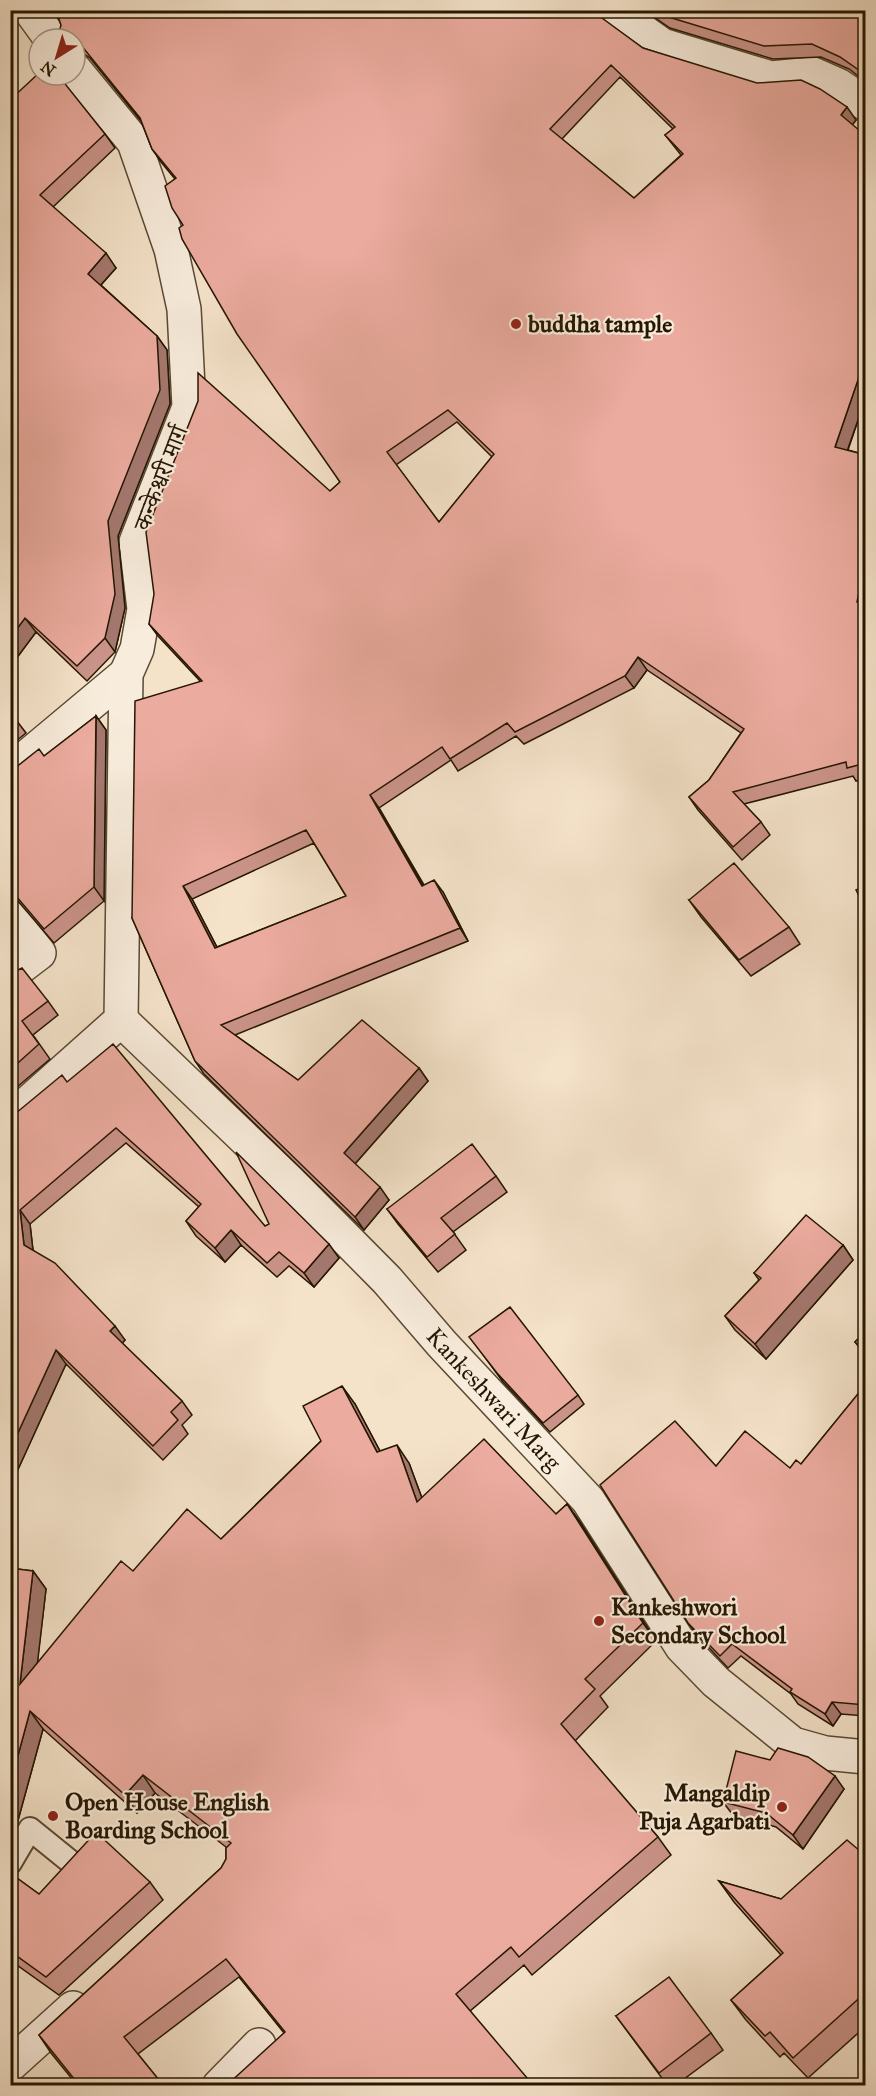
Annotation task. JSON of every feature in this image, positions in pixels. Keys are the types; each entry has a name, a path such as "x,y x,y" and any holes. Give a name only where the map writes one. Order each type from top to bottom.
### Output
{"street":[{"path":"30,10 42,27"},
{"path":"614,10 662,45 771,78 813,74 838,85 866,104"},
{"name":"कन्केश्वरी मार्ग","path":"87,84 134,142 171,249 184,309 189,407 136,542 144,609 137,649 126,674 121,1020"},
{"path":"10,771 126,674"},
{"path":"10,917 39,953 10,975"},
{"path":"10,1119 121,1020"},
{"name":"Kankeshwari Marg","path":"121,1020 290,1182 387,1280 442,1344 588,1500 682,1647 716,1682 792,1744 825,1753 866,1757"},
{"path":"10,2065 98,1985"},
{"path":"219,2085 259,2045"}],"lane":[{"path":"10,1863 30,1829 72,1863"}],"building":[{"path":"53,10 591,10 643,48 757,83 801,80 820,89 847,107 841,115 866,136 866,377 860,374 835,447 866,455 866,489 859,513 866,515 866,560 857,602 866,601 866,763 847,768 846,762 733,792 761,822 733,847 689,797 709,780 744,729 638,657 625,676 515,732 507,723 450,759 442,747 370,795 422,886 434,880 460,928 221,1025 298,1080 362,1020 419,1068 344,1153 380,1187 355,1217 195,1061 132,918 135,701 202,681 149,624 154,594 146,532 198,401 198,373 330,491 340,482 237,334 182,239 179,228 183,225 172,208 165,186 176,178 152,149 140,118 87,52 87,27 60,27","holes":["611,65 675,127 665,135 683,154 634,198 550,129","448,410 494,454 439,522 387,452","306,830 346,896 215,948 183,886"]},
{"path":"654,10 866,10 866,75 840,57 812,44 764,46 662,15"},
{"path":"27,84 27,87 68,87 105,134 40,195 106,253 88,274 157,336 160,390 108,521 115,594 105,638 77,666 25,618 10,638 10,100"},
{"path":"10,712 16,719 10,723"},
{"path":"96,716 94,887 44,929 10,889 10,772 39,749 44,756"},
{"path":"734,863 789,927 739,960 689,900"},
{"path":"866,886 866,910 856,890"},
{"path":"22,968 48,1001 22,1021 39,1044 10,1070 10,974"},
{"path":"113,1044 265,1226 269,1224 236,1152 329,1244 304,1273 279,1252 267,1263 231,1230 215,1248 186,1221 201,1204 116,1128 20,1210 24,1245 55,1263 115,1326 110,1331 182,1401 171,1412 178,1420 153,1446 56,1350 10,1450 10,1118 62,1075 67,1082"},
{"path":"472,1144 496,1176 441,1218 455,1234 427,1257 387,1209"},
{"path":"806,1215 843,1245 755,1344 725,1316 761,1278 754,1273"},
{"path":"510,1307 578,1395 543,1423 497,1373 469,1337"},
{"path":"866,1331 866,1351 855,1342"},
{"path":"866,1384 866,1705 832,1702 825,1714 790,1692 792,1689 732,1644 720,1656 688,1623 600,1485 675,1421 716,1466 745,1431 790,1468 796,1460 801,1464"},
{"path":"342,1386 377,1452 397,1445 417,1502 484,1439 556,1514 567,1504 643,1623 585,1679 595,1689 561,1724 658,1837 519,1957 511,1947 456,1994 533,2085 227,2085 285,2032 226,1959 124,2037 163,2085 79,2085 39,2035 221,1868 226,1859 226,1848 231,1843 143,1775 125,1795 30,1711 10,1785 10,1568 33,1571 20,1684 121,1561 133,1571 187,1509 221,1539 321,1441 303,1406"},
{"path":"778,1748 808,1757 835,1776 793,1835 766,1813 723,1802 736,1751 770,1760"},
{"path":"96,1832 150,1882 46,1977 10,1951 10,1873 39,1894"},
{"path":"847,1840 866,1856 866,1992 793,2058 770,2032 765,2036 731,2000 783,1953 719,1881 781,1899"},
{"path":"669,1977 711,2033 659,2073 616,2016"}],"place":[{"name":"buddha tample","path":"516,324"},
{"name":"Kankeshwori Secondary School","path":"599,1621"},
{"name":"Mangaldip Puja Agarbati","path":"782,1807"},
{"name":"Open House English Boarding School","path":"53,1816"}]}
